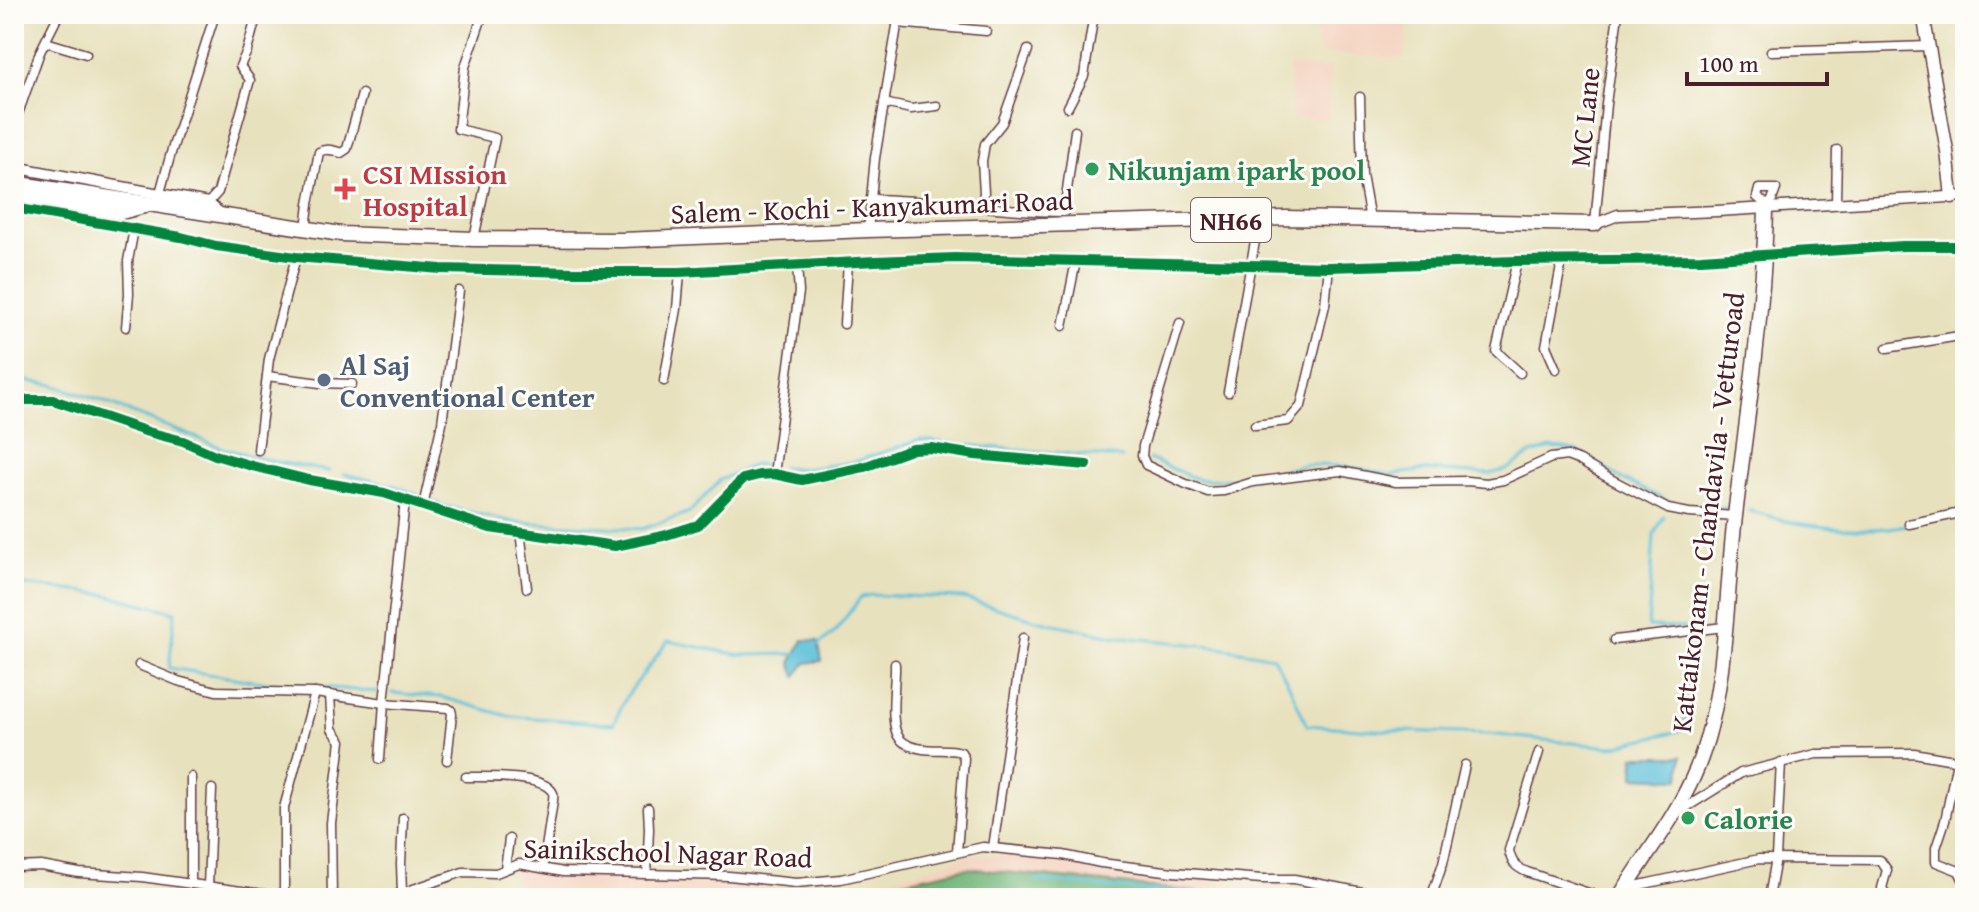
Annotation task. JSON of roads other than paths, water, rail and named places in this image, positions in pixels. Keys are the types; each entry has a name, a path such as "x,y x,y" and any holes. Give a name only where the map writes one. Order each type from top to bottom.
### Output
{"main road":[{"path":"1923,14 1947,151 1959,196"},
{"name":"Salem - Kochi - Kanyakumari Road","path":"14,183 120,199 156,199 223,216 341,234 474,239 622,240 1285,218 1595,224"},
{"name":"Salem - Kochi - Kanyakumari Road","path":"14,194 121,212 156,199"},
{"name":"Kattaikonam - Chandavila - Vetturoad","path":"1622,893 1673,816 1693,776 1715,705 1760,324 1766,206"}],"street":[{"path":"14,125 59,14"},
{"path":"156,199 215,14"},
{"path":"208,203 218,192 250,80 240,66 257,14"},
{"path":"474,239 495,138 458,129 465,67 483,14"},
{"path":"1068,107 1084,76 1094,14"},
{"name":"MC Lane","path":"1595,224 1618,14"},
{"path":"868,230 875,158 898,18 986,31"},
{"path":"46,42 86,54"},
{"path":"1771,51 1929,46"},
{"path":"982,206 985,144 1002,123 1028,50"},
{"path":"306,229 319,152 333,150 341,153 347,149 362,94"},
{"path":"1360,97 1362,175 1370,220"},
{"path":"884,103 911,109 937,106"},
{"path":"871,199 1064,212 1075,131"},
{"path":"1836,204 1837,150"},
{"path":"14,167 156,199 208,203 223,216"},
{"path":"1595,224 1618,215 1959,196"},
{"path":"14,208 216,246 296,257 441,269 680,272 955,258 1329,267 1701,259 1903,246 1963,246 1965,305"},
{"path":"126,327 128,261 134,229"},
{"path":"1228,392 1257,230"},
{"path":"258,450 272,345 296,257"},
{"path":"1063,326 1076,261"},
{"path":"1517,261 1496,351 1520,373"},
{"path":"1556,369 1546,346 1562,261"},
{"path":"844,324 848,263"},
{"path":"774,474 799,292 797,266"},
{"path":"1255,425 1288,421 1301,406 1325,305 1329,267"},
{"path":"664,381 677,309 680,272"},
{"path":"423,506 442,423 459,291"},
{"path":"1180,323 1142,456 1146,465 1208,492 1224,491 1253,482 1340,471 1396,482 1487,483 1503,480 1551,458 1567,456 1668,509 1735,516"},
{"path":"1887,348 1965,335"},
{"path":"267,376 352,384"},
{"path":"14,394 26,400 53,400 252,466 384,493 490,528 615,546 698,525 743,479 759,475 774,474 802,480 864,467 913,449 931,448 1087,465"},
{"path":"380,759 405,500"},
{"path":"1909,524 1965,512"},
{"path":"520,531 527,588"},
{"path":"1614,640 1724,627"},
{"path":"993,848 1023,638"},
{"path":"895,664 895,729 900,739 909,746 925,750 956,750 964,758 957,852"},
{"path":"139,665 178,681 216,691 315,693 442,707 451,710 447,760"},
{"path":"284,897 284,808 315,693"},
{"path":"330,695 332,729 341,741 331,823 332,898"},
{"path":"1539,752 1509,850 1511,860 1527,872 1603,898"},
{"path":"1673,816 1741,773 1816,754 1914,753 1961,762 1936,848 1936,862 1959,871 1965,883"},
{"path":"1769,898 1776,858 1781,762"},
{"path":"1431,898 1443,863 1465,765"},
{"path":"191,777 191,884"},
{"path":"466,777 515,777 551,789 553,801 543,868"},
{"path":"208,886 212,789"},
{"path":"647,874 648,808"},
{"path":"402,893 403,818"},
{"path":"505,869 509,839"},
{"name":"Sainikschool Nagar Road","path":"381,898 463,872 496,873 519,864 563,872 729,876 796,883 841,879 983,847 1063,855 1173,872 1294,879 1383,898"},
{"path":"1622,893 1759,859 1776,858 1880,860 1887,870 1882,888 1885,898"},
{"path":"14,867 41,866 79,873 142,877 292,898"}],"water":[{"path":"803,640 818,641 822,661 806,663 796,676 791,663"},
{"path":"1634,756 1682,756 1680,779 1634,777"}],"waterway":[{"path":"14,379 53,385 102,401 225,449 329,471"},
{"path":"783,467 804,469 854,462 920,440 1122,458"},
{"path":"1149,459 1199,480 1249,478 1305,465 1345,466 1391,475 1425,470 1489,474 1506,470 1531,454 1551,448 1564,449 1579,452 1620,478 1672,503 1733,509"},
{"path":"432,501 513,522 642,529 690,512 720,480 756,464 767,465"},
{"path":"344,474 418,495"},
{"path":"1749,511 1786,521 1830,527 1879,529 1906,525"},
{"path":"1664,516 1654,535 1648,627 1686,628"},
{"path":"14,584 103,594 175,612 169,668 254,681 377,692"},
{"path":"818,645 834,633 861,597 963,598 1040,621 1113,636 1219,647 1273,657 1307,725 1489,734 1610,747 1683,730 1695,634"},
{"path":"392,693 441,697 508,716 613,724 626,697 668,641 740,655 797,654"},
{"path":"1036,880 1271,898"}],"place":[{"name":"Nikunjam ipark pool","path":"1092,169"},
{"name":"CSI MIssion Hospital","path":"345,189"},
{"name":"Al Saj Conventional Center","path":"324,380"},
{"name":"Calorie","path":"1688,818"}]}
